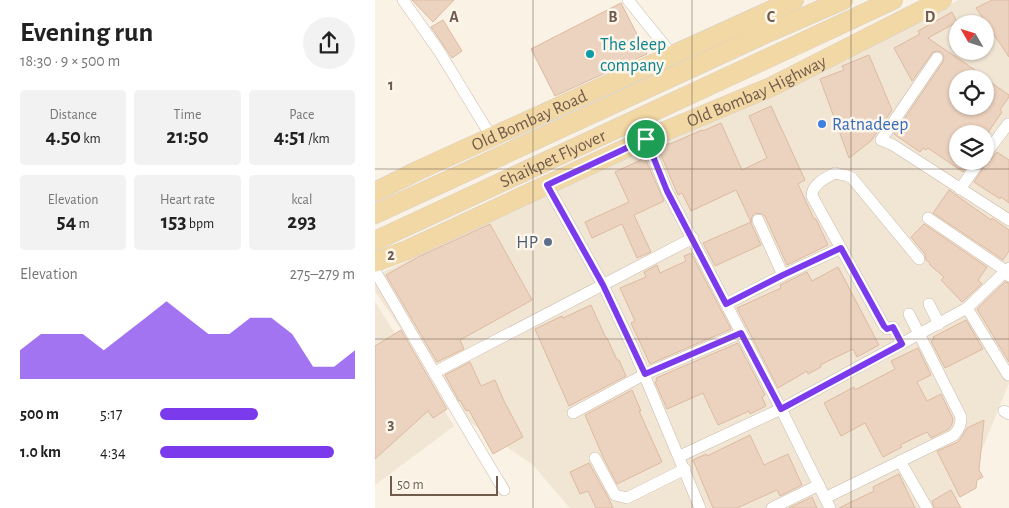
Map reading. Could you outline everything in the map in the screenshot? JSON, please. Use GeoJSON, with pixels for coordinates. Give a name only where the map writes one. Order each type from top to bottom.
{"type":"FeatureCollection","features":[{"type":"Feature","properties":{"kind":"main road","name":"Old Bombay Road"},"geometry":{"type":"LineString","coordinates":[[375,192],[419,170],[794,0]]}},
{"type":"Feature","properties":{"kind":"main road","name":"Shaikpet Flyover"},"geometry":{"type":"LineString","coordinates":[[375,214],[843,0]]}},
{"type":"Feature","properties":{"kind":"main road","name":"Shaikpet Flyover"},"geometry":{"type":"LineString","coordinates":[[375,241],[893,0]]}},
{"type":"Feature","properties":{"kind":"main road","name":"Old Bombay Highway"},"geometry":{"type":"LineString","coordinates":[[375,262],[407,250],[646,139],[771,87],[942,0]]}},
{"type":"Feature","properties":{"kind":"street"},"geometry":{"type":"LineString","coordinates":[[403,0],[439,52],[492,138]]}},
{"type":"Feature","properties":{"kind":"street"},"geometry":{"type":"LineString","coordinates":[[628,0],[673,56]]}},
{"type":"Feature","properties":{"kind":"street"},"geometry":{"type":"LineString","coordinates":[[937,58],[881,140],[893,145],[1009,220]]}},
{"type":"Feature","properties":{"kind":"street"},"geometry":{"type":"LineString","coordinates":[[994,143],[1008,124]]}},
{"type":"Feature","properties":{"kind":"street"},"geometry":{"type":"LineString","coordinates":[[646,139],[667,191],[693,238],[828,503],[900,461],[958,431],[961,417],[909,314]]}},
{"type":"Feature","properties":{"kind":"street"},"geometry":{"type":"LineString","coordinates":[[960,189],[974,170]]}},
{"type":"Feature","properties":{"kind":"street"},"geometry":{"type":"LineString","coordinates":[[902,344],[892,325],[887,329],[884,326],[811,193],[823,179],[835,173],[852,178],[919,259]]}},
{"type":"Feature","properties":{"kind":"street"},"geometry":{"type":"LineString","coordinates":[[547,185],[603,285],[645,374],[700,508]]}},
{"type":"Feature","properties":{"kind":"street"},"geometry":{"type":"LineString","coordinates":[[679,456],[781,409],[939,324],[967,308],[1008,272],[928,218]]}},
{"type":"Feature","properties":{"kind":"street"},"geometry":{"type":"LineString","coordinates":[[758,220],[783,275]]}},
{"type":"Feature","properties":{"kind":"street"},"geometry":{"type":"LineString","coordinates":[[435,372],[693,238]]}},
{"type":"Feature","properties":{"kind":"street"},"geometry":{"type":"LineString","coordinates":[[726,304],[841,248]]}},
{"type":"Feature","properties":{"kind":"street"},"geometry":{"type":"LineString","coordinates":[[375,271],[435,372],[457,414],[504,490]]}},
{"type":"Feature","properties":{"kind":"street"},"geometry":{"type":"LineString","coordinates":[[929,304],[939,324]]}},
{"type":"Feature","properties":{"kind":"street"},"geometry":{"type":"LineString","coordinates":[[967,308],[1008,375]]}},
{"type":"Feature","properties":{"kind":"street"},"geometry":{"type":"LineString","coordinates":[[573,413],[645,374],[741,333]]}},
{"type":"Feature","properties":{"kind":"street"},"geometry":{"type":"LineString","coordinates":[[595,458],[615,495],[627,498],[685,469]]}},
{"type":"Feature","properties":{"kind":"street"},"geometry":{"type":"LineString","coordinates":[[900,461],[927,508]]}},
{"type":"Feature","properties":{"kind":"street"},"geometry":{"type":"LineString","coordinates":[[775,507],[819,485]]}},
{"type":"Feature","properties":{"kind":"shaded area"},"geometry":{"type":"Polygon","coordinates":[[[959,0],[1009,0],[1009,383],[974,469],[953,508],[570,508],[532,464],[458,414],[430,377],[375,291],[375,276],[959,0]]]}},
{"type":"Feature","properties":{"kind":"shaded area"},"geometry":{"type":"Polygon","coordinates":[[[375,302],[454,426],[375,485],[375,302]]]}},
{"type":"Feature","properties":{"kind":"building"},"geometry":{"type":"Polygon","coordinates":[[[412,0],[454,0],[433,22],[412,0]]]}},
{"type":"Feature","properties":{"kind":"building"},"geometry":{"type":"Polygon","coordinates":[[[992,0],[1009,0],[1009,57],[994,35],[994,15],[981,15],[976,8],[992,0]]]}},
{"type":"Feature","properties":{"kind":"building","name":"The sleep company"},"geometry":{"type":"Polygon","coordinates":[[[621,3],[647,54],[555,96],[531,49],[621,3]]]}},
{"type":"Feature","properties":{"kind":"building"},"geometry":{"type":"Polygon","coordinates":[[[952,12],[954,15],[949,15],[949,26],[928,38],[949,52],[949,60],[960,60],[975,70],[949,70],[949,115],[994,115],[994,85],[1009,95],[1000,110],[1002,112],[993,125],[949,125],[949,162],[928,148],[926,150],[923,148],[920,152],[894,134],[943,62],[944,58],[941,52],[933,52],[912,81],[894,48],[920,34],[918,31],[952,12]]]}},
{"type":"Feature","properties":{"kind":"building"},"geometry":{"type":"Polygon","coordinates":[[[443,20],[462,51],[452,58],[431,27],[443,20]]]}},
{"type":"Feature","properties":{"kind":"building"},"geometry":{"type":"Polygon","coordinates":[[[869,55],[892,110],[871,141],[849,158],[820,79],[844,70],[842,66],[869,55]]]}},
{"type":"Feature","properties":{"kind":"building"},"geometry":{"type":"Polygon","coordinates":[[[771,106],[805,180],[798,184],[828,245],[787,265],[765,216],[755,213],[752,216],[751,223],[761,245],[715,266],[703,243],[751,222],[736,190],[691,211],[682,193],[678,195],[658,148],[721,123],[742,170],[767,158],[749,116],[771,106]]]}},
{"type":"Feature","properties":{"kind":"building"},"geometry":{"type":"Polygon","coordinates":[[[997,152],[1009,160],[1009,203],[974,182],[982,170],[994,170],[994,156],[997,152]]]}},
{"type":"Feature","properties":{"kind":"building"},"geometry":{"type":"Polygon","coordinates":[[[645,158],[664,201],[634,215],[651,252],[637,258],[622,224],[592,238],[585,222],[629,202],[615,172],[645,158]]]}},
{"type":"Feature","properties":{"kind":"building"},"geometry":{"type":"Polygon","coordinates":[[[949,190],[991,220],[992,218],[1009,230],[1009,251],[1003,260],[933,213],[949,190]]]}},
{"type":"Feature","properties":{"kind":"building"},"geometry":{"type":"Polygon","coordinates":[[[490,224],[532,300],[460,340],[464,349],[437,362],[386,275],[418,257],[490,224]]]}},
{"type":"Feature","properties":{"kind":"building"},"geometry":{"type":"Polygon","coordinates":[[[924,224],[987,267],[978,280],[982,284],[962,302],[941,280],[944,277],[929,264],[925,254],[911,237],[924,224]]]}},
{"type":"Feature","properties":{"kind":"building"},"geometry":{"type":"Polygon","coordinates":[[[691,253],[731,329],[650,364],[631,323],[635,321],[620,288],[646,277],[644,272],[657,265],[660,273],[686,261],[684,256],[691,253]]]}},
{"type":"Feature","properties":{"kind":"building"},"geometry":{"type":"Polygon","coordinates":[[[838,267],[879,345],[857,357],[853,349],[820,365],[821,367],[808,374],[807,371],[778,388],[737,308],[781,288],[780,285],[807,272],[812,281],[838,267]]]}},
{"type":"Feature","properties":{"kind":"building"},"geometry":{"type":"Polygon","coordinates":[[[1005,282],[1009,283],[1009,362],[977,309],[1005,282]]]}},
{"type":"Feature","properties":{"kind":"building"},"geometry":{"type":"Polygon","coordinates":[[[591,305],[626,376],[569,406],[535,329],[591,305]]]}},
{"type":"Feature","properties":{"kind":"building"},"geometry":{"type":"Polygon","coordinates":[[[966,320],[983,349],[945,368],[931,341],[934,339],[933,337],[966,320]]]}},
{"type":"Feature","properties":{"kind":"building"},"geometry":{"type":"Polygon","coordinates":[[[401,330],[447,409],[433,418],[428,411],[375,459],[375,346],[401,330]]]}},
{"type":"Feature","properties":{"kind":"building"},"geometry":{"type":"Polygon","coordinates":[[[738,343],[765,395],[762,397],[766,406],[750,414],[749,411],[718,425],[703,393],[667,409],[655,382],[657,381],[656,378],[738,343]]]}},
{"type":"Feature","properties":{"kind":"building"},"geometry":{"type":"Polygon","coordinates":[[[918,348],[931,375],[917,382],[927,401],[941,394],[953,419],[949,429],[931,438],[927,432],[900,445],[902,447],[883,457],[865,423],[841,436],[824,403],[854,387],[855,390],[895,369],[891,361],[918,348]]]}},
{"type":"Feature","properties":{"kind":"building"},"geometry":{"type":"Polygon","coordinates":[[[470,362],[481,386],[495,380],[523,437],[493,454],[469,410],[466,411],[459,401],[445,375],[470,362]]]}},
{"type":"Feature","properties":{"kind":"building"},"geometry":{"type":"Polygon","coordinates":[[[632,390],[641,411],[639,411],[662,462],[617,484],[585,415],[632,390]]]}},
{"type":"Feature","properties":{"kind":"building"},"geometry":{"type":"Polygon","coordinates":[[[984,420],[979,470],[983,477],[977,480],[976,488],[960,497],[937,451],[958,442],[967,428],[984,420]]]}},
{"type":"Feature","properties":{"kind":"building"},"geometry":{"type":"Polygon","coordinates":[[[750,435],[764,465],[788,454],[802,485],[780,496],[777,490],[737,508],[713,508],[693,460],[706,454],[707,456],[750,435]]]}},
{"type":"Feature","properties":{"kind":"building"},"geometry":{"type":"Polygon","coordinates":[[[589,463],[613,508],[596,508],[588,491],[580,494],[570,472],[589,463]]]}},
{"type":"Feature","properties":{"kind":"building"},"geometry":{"type":"Polygon","coordinates":[[[899,474],[915,508],[839,508],[874,491],[873,487],[899,474]]]}},
{"type":"Feature","properties":{"kind":"building"},"geometry":{"type":"Polygon","coordinates":[[[951,490],[961,508],[934,508],[932,501],[951,490]]]}},
{"type":"Feature","properties":{"kind":"building"},"geometry":{"type":"Polygon","coordinates":[[[812,497],[817,508],[789,508],[812,497]]]}},
{"type":"Feature","properties":{"kind":"place","name":"The sleep company"},"geometry":{"type":"Point","coordinates":[590,54]}},
{"type":"Feature","properties":{"kind":"place","name":"Ratnadeep"},"geometry":{"type":"Point","coordinates":[822,124]}},
{"type":"Feature","properties":{"kind":"place","name":"HP"},"geometry":{"type":"Point","coordinates":[548,242]}},
{"type":"Feature","properties":{"kind":"route"},"geometry":{"type":"LineString","coordinates":[[646,139],[667,191],[726,304],[841,248],[884,326],[887,329],[893,327],[902,344],[781,409],[741,333],[645,374],[603,285],[547,185],[646,139]]}}]}
